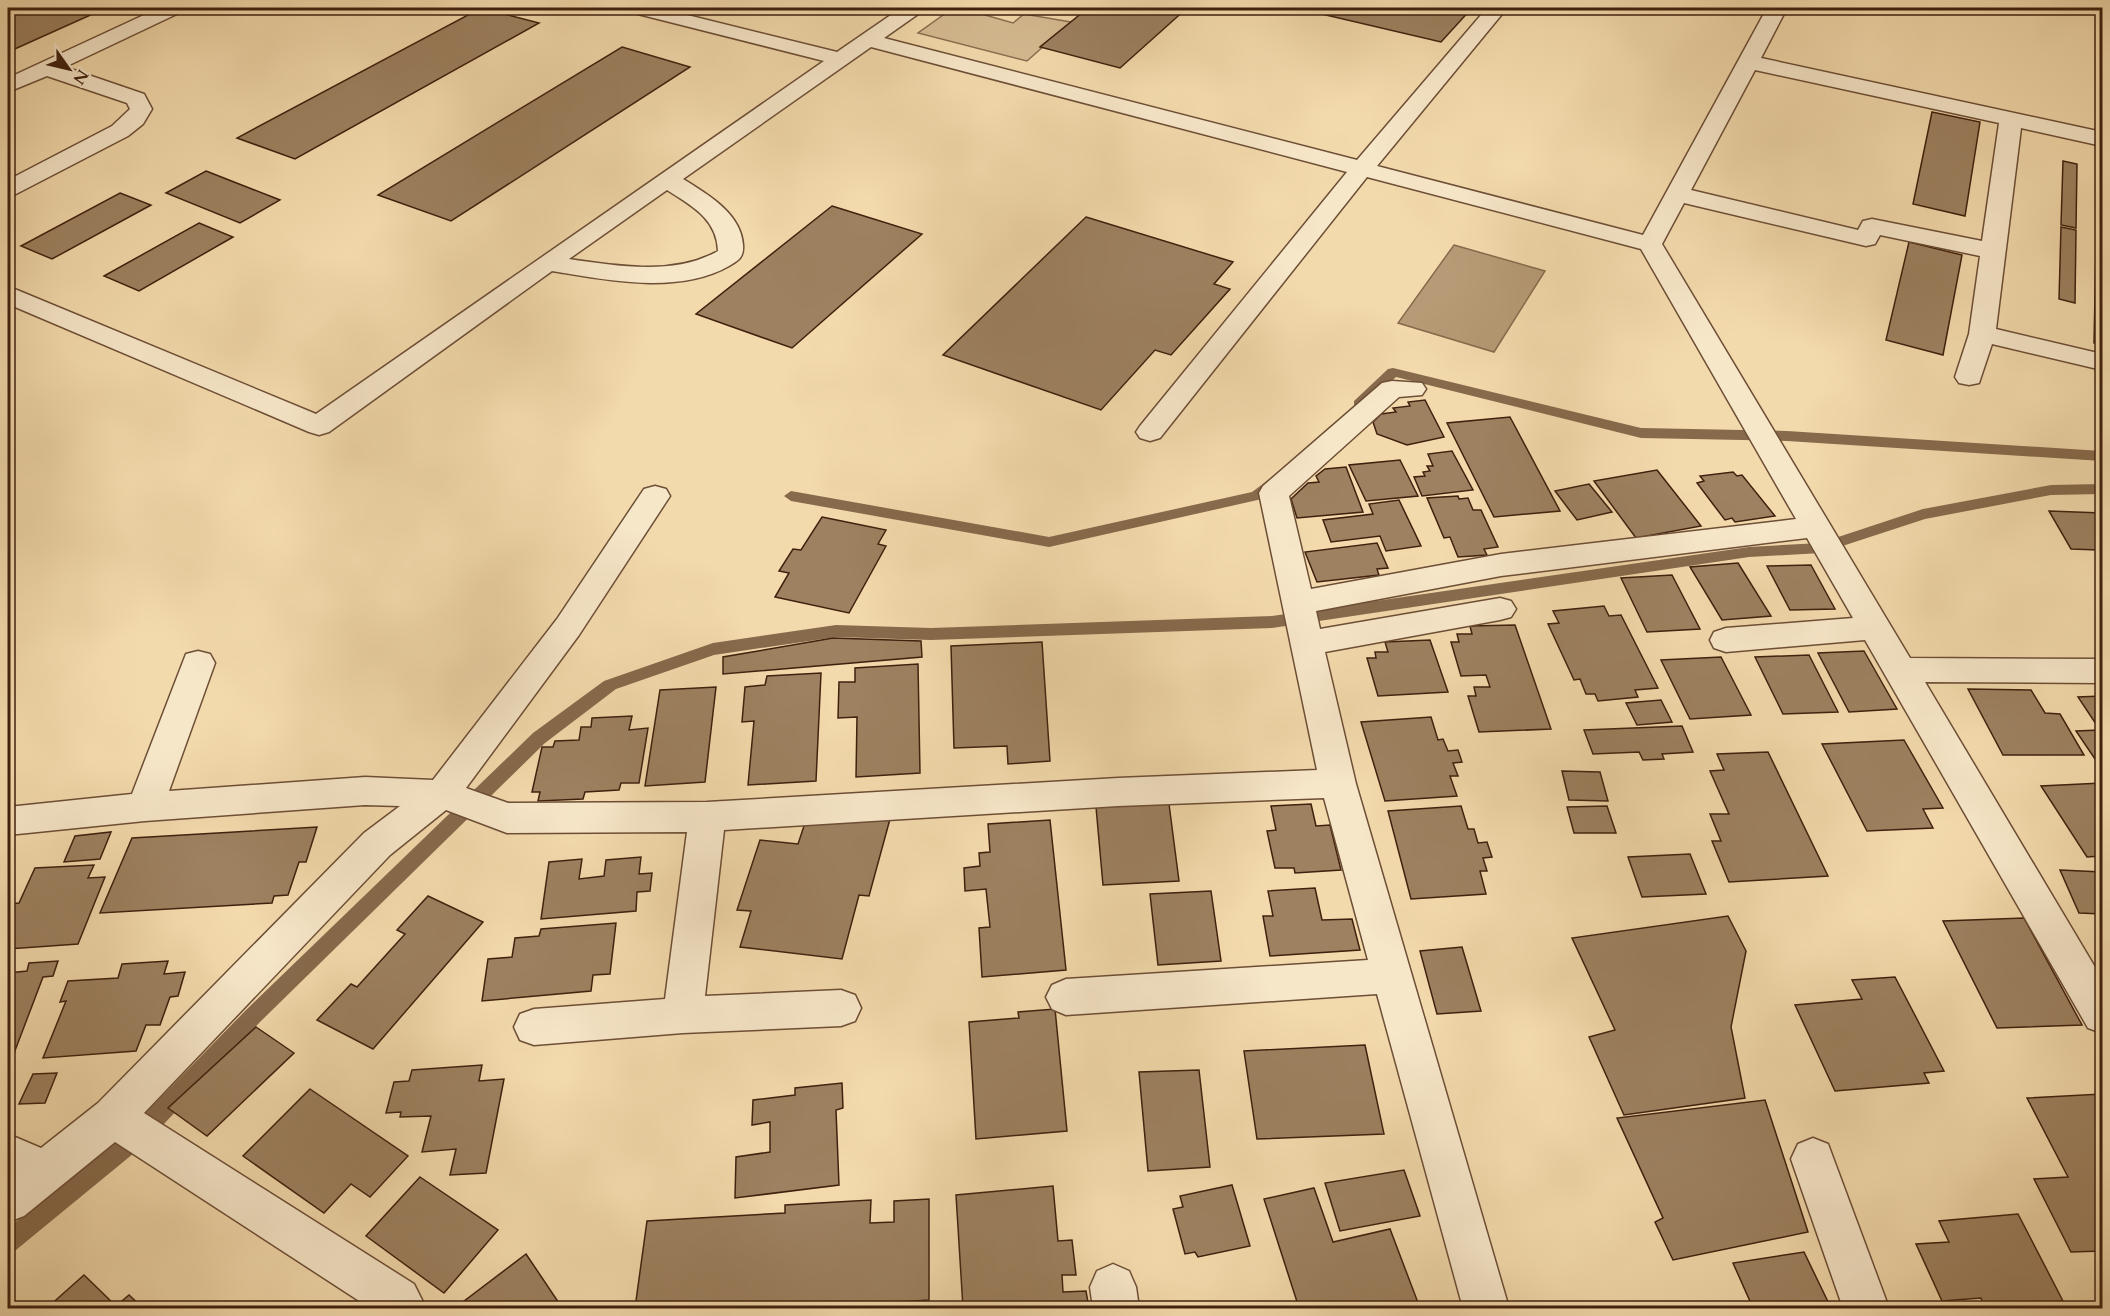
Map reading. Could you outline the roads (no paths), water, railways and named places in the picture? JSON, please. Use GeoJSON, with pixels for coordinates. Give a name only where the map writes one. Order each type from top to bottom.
{"type":"FeatureCollection","features":[{"type":"Feature","properties":{"kind":"street"},"geometry":{"type":"LineString","coordinates":[[8,86],[174,8]]}},
{"type":"Feature","properties":{"kind":"street"},"geometry":{"type":"LineString","coordinates":[[637,8],[841,59]]}},
{"type":"Feature","properties":{"kind":"street"},"geometry":{"type":"LineString","coordinates":[[8,295],[319,426],[547,263],[914,8]]}},
{"type":"Feature","properties":{"kind":"street"},"geometry":{"type":"LineString","coordinates":[[1150,432],[1362,169],[1497,8]]}},
{"type":"Feature","properties":{"kind":"street"},"geometry":{"type":"LineString","coordinates":[[1650,244],[1777,8]]}},
{"type":"Feature","properties":{"kind":"street"},"geometry":{"type":"LineString","coordinates":[[868,40],[1650,244],[2103,1015]]}},
{"type":"Feature","properties":{"kind":"street"},"geometry":{"type":"LineString","coordinates":[[1749,63],[2103,140]]}},
{"type":"Feature","properties":{"kind":"street"},"geometry":{"type":"LineString","coordinates":[[8,189],[120,131],[135,119],[141,109],[136,99],[46,68]]}},
{"type":"Feature","properties":{"kind":"street"},"geometry":{"type":"LineString","coordinates":[[1969,377],[1982,334],[2012,120]]}},
{"type":"Feature","properties":{"kind":"street"},"geometry":{"type":"LineString","coordinates":[[547,263],[606,272],[652,273],[683,272],[718,264],[731,254],[733,237],[715,211],[667,180]]}},
{"type":"Feature","properties":{"kind":"street"},"geometry":{"type":"LineString","coordinates":[[1678,194],[1866,239],[1872,226],[1993,251]]}},
{"type":"Feature","properties":{"kind":"street"},"geometry":{"type":"LineString","coordinates":[[1982,334],[2103,362]]}},
{"type":"Feature","properties":{"kind":"street"},"geometry":{"type":"LineString","coordinates":[[1412,389],[1392,389],[1274,493],[1338,784],[1486,1308]]}},
{"type":"Feature","properties":{"kind":"street"},"geometry":{"type":"LineString","coordinates":[[8,1201],[112,1117],[377,844],[442,794],[568,627],[655,496]]}},
{"type":"Feature","properties":{"kind":"street"},"geometry":{"type":"LineString","coordinates":[[1298,603],[1501,565],[1815,527]]}},
{"type":"Feature","properties":{"kind":"street"},"geometry":{"type":"LineString","coordinates":[[1307,643],[1500,609]]}},
{"type":"Feature","properties":{"kind":"street"},"geometry":{"type":"LineString","coordinates":[[1726,640],[1874,628]]}},
{"type":"Feature","properties":{"kind":"street"},"geometry":{"type":"LineString","coordinates":[[145,807],[198,663]]}},
{"type":"Feature","properties":{"kind":"street"},"geometry":{"type":"LineString","coordinates":[[1899,670],[2103,671]]}},
{"type":"Feature","properties":{"kind":"street"},"geometry":{"type":"LineString","coordinates":[[8,821],[145,807],[365,791],[442,794],[507,818],[707,817],[1118,792],[1258,785],[1338,784]]}},
{"type":"Feature","properties":{"kind":"street"},"geometry":{"type":"LineString","coordinates":[[683,1015],[707,817]]}},
{"type":"Feature","properties":{"kind":"street"},"geometry":{"type":"LineString","coordinates":[[1066,997],[1392,976]]}},
{"type":"Feature","properties":{"kind":"street"},"geometry":{"type":"LineString","coordinates":[[534,1027],[683,1015],[841,1008]]}},
{"type":"Feature","properties":{"kind":"street"},"geometry":{"type":"LineString","coordinates":[[112,1117],[398,1300],[404,1308]]}},
{"type":"Feature","properties":{"kind":"street"},"geometry":{"type":"LineString","coordinates":[[8,1154],[46,1171]]}},
{"type":"Feature","properties":{"kind":"street"},"geometry":{"type":"LineString","coordinates":[[1813,1159],[1866,1308]]}},
{"type":"Feature","properties":{"kind":"waterway"},"geometry":{"type":"LineString","coordinates":[[1359,404],[1393,372],[1641,433],[1787,436],[2102,456]]}},
{"type":"Feature","properties":{"kind":"waterway"},"geometry":{"type":"LineString","coordinates":[[791,496],[1049,542],[1257,496],[1275,480]]}},
{"type":"Feature","properties":{"kind":"waterway"},"geometry":{"type":"LineString","coordinates":[[8,1242],[137,1137],[253,1016],[539,738],[610,685],[713,649],[836,631],[931,634],[1272,622],[1749,552],[1821,548],[1923,514],[2051,490],[2102,489]]}}]}
